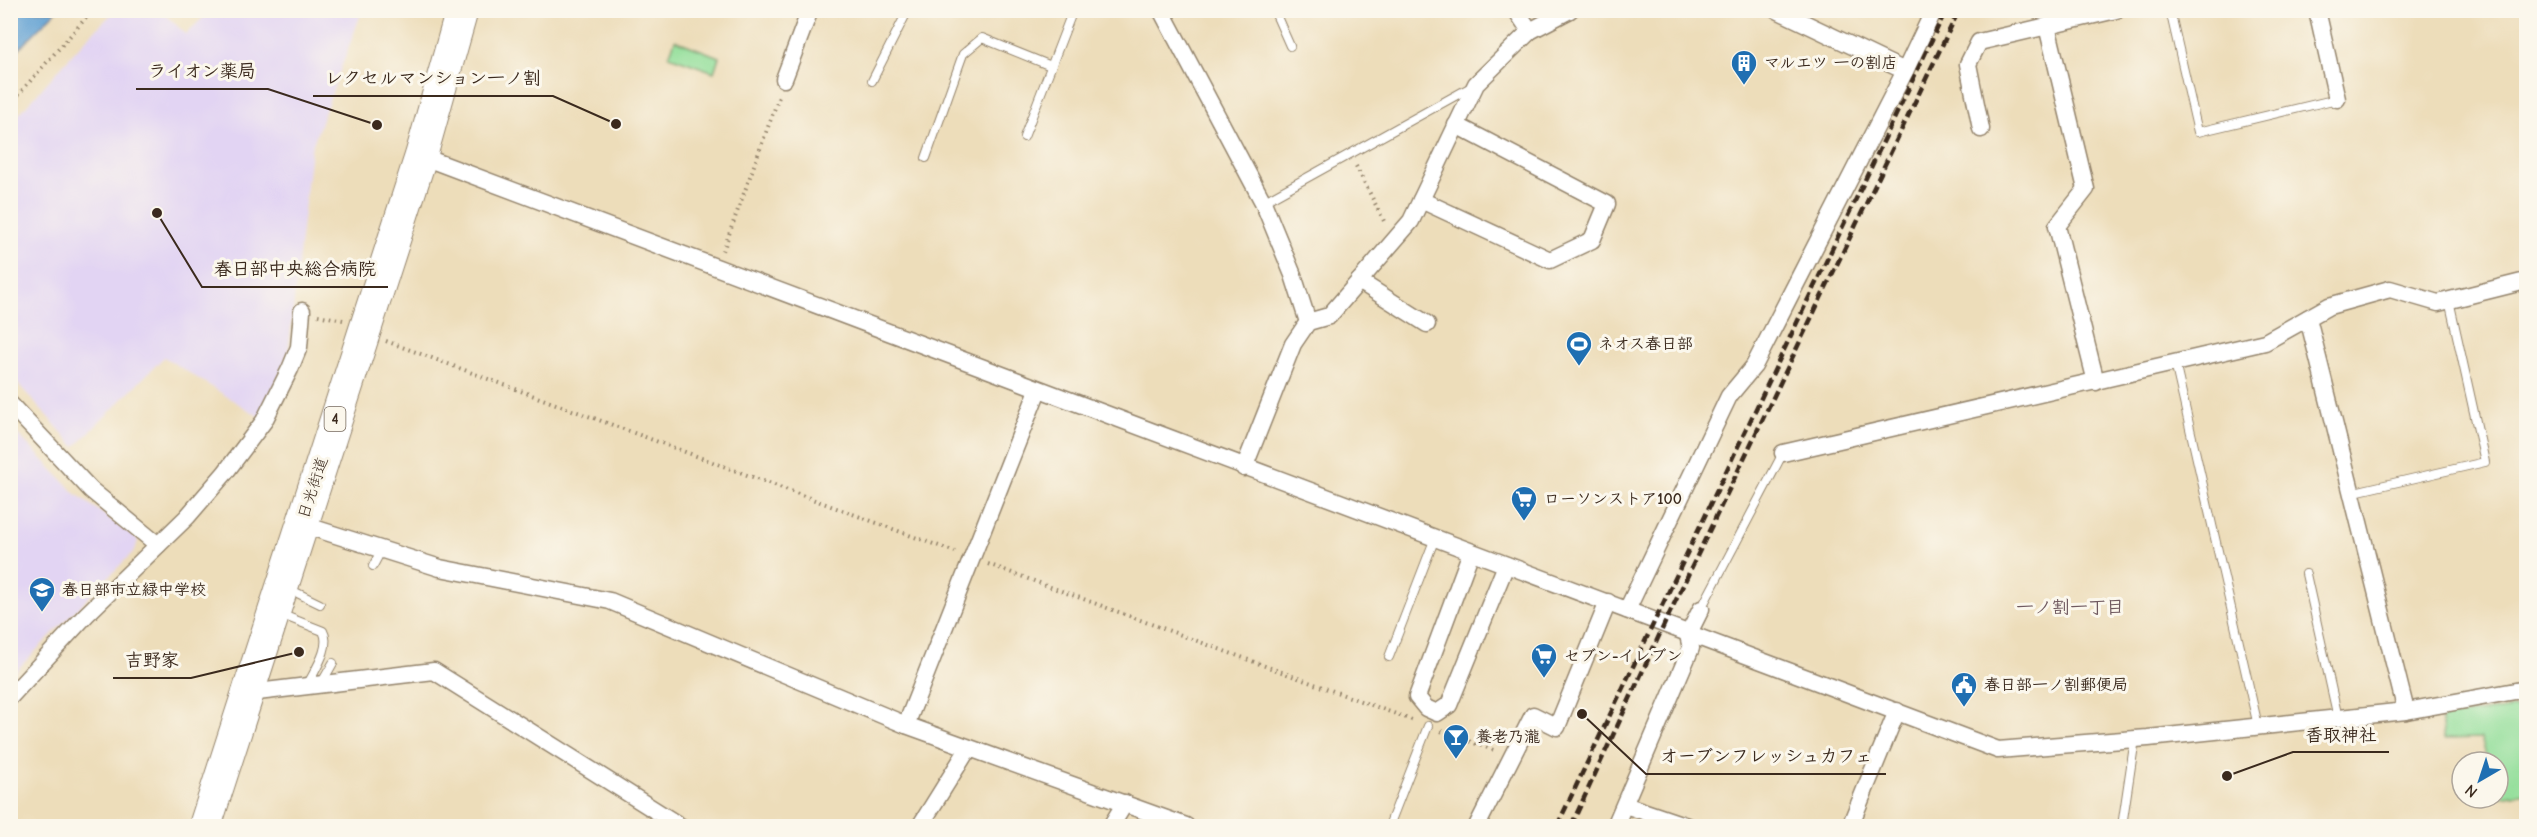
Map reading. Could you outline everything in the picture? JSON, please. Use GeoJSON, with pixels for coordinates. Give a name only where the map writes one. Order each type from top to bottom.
{"type":"FeatureCollection","features":[{"type":"Feature","properties":{"kind":"highway","name":"日光街道"},"geometry":{"type":"LineString","coordinates":[[210,818],[279,599],[357,327],[421,156],[462,10]]}},
{"type":"Feature","properties":{"kind":"street"},"geometry":{"type":"LineString","coordinates":[[784,79],[810,10]]}},
{"type":"Feature","properties":{"kind":"street"},"geometry":{"type":"LineString","coordinates":[[1161,10],[1263,202],[1293,275],[1308,322]]}},
{"type":"Feature","properties":{"kind":"street"},"geometry":{"type":"LineString","coordinates":[[1516,10],[1530,31]]}},
{"type":"Feature","properties":{"kind":"street"},"geometry":{"type":"LineString","coordinates":[[1244,468],[1293,344],[1308,322],[1329,316],[1411,221],[1476,84],[1530,31],[1570,10]]}},
{"type":"Feature","properties":{"kind":"street"},"geometry":{"type":"LineString","coordinates":[[1777,10],[1905,71]]}},
{"type":"Feature","properties":{"kind":"street"},"geometry":{"type":"LineString","coordinates":[[1627,610],[1729,396],[1754,366],[1934,10]]}},
{"type":"Feature","properties":{"kind":"street"},"geometry":{"type":"LineString","coordinates":[[1981,129],[1968,64],[1979,42],[2116,10]]}},
{"type":"Feature","properties":{"kind":"street"},"geometry":{"type":"LineString","coordinates":[[2317,10],[2337,99]]}},
{"type":"Feature","properties":{"kind":"street"},"geometry":{"type":"LineString","coordinates":[[2047,26],[2086,189],[2057,226],[2096,382]]}},
{"type":"Feature","properties":{"kind":"street"},"geometry":{"type":"LineString","coordinates":[[1421,200],[1550,260],[1592,240],[1607,204],[1456,125]]}},
{"type":"Feature","properties":{"kind":"street"},"geometry":{"type":"LineString","coordinates":[[421,156],[1244,468],[1608,602],[1998,750],[2135,739],[2406,711],[2526,689]]}},
{"type":"Feature","properties":{"kind":"street"},"geometry":{"type":"LineString","coordinates":[[1359,281],[1427,324]]}},
{"type":"Feature","properties":{"kind":"street"},"geometry":{"type":"LineString","coordinates":[[1783,453],[2265,342],[2329,306],[2390,290],[2438,303],[2526,281]]}},
{"type":"Feature","properties":{"kind":"street"},"geometry":{"type":"LineString","coordinates":[[10,697],[86,615],[158,545],[225,473],[264,421],[299,347],[303,311]]}},
{"type":"Feature","properties":{"kind":"street"},"geometry":{"type":"LineString","coordinates":[[2308,318],[2406,711]]}},
{"type":"Feature","properties":{"kind":"street"},"geometry":{"type":"LineString","coordinates":[[906,725],[1038,390]]}},
{"type":"Feature","properties":{"kind":"street"},"geometry":{"type":"LineString","coordinates":[[10,404],[91,490],[158,545]]}},
{"type":"Feature","properties":{"kind":"street"},"geometry":{"type":"LineString","coordinates":[[301,524],[440,568],[610,601],[906,725],[1185,826]]}},
{"type":"Feature","properties":{"kind":"street"},"geometry":{"type":"LineString","coordinates":[[1471,552],[1417,697],[1426,708],[1437,713],[1449,705],[1506,565]]}},
{"type":"Feature","properties":{"kind":"street"},"geometry":{"type":"LineString","coordinates":[[1477,826],[1533,715],[1557,727],[1608,602]]}},
{"type":"Feature","properties":{"kind":"street"},"geometry":{"type":"LineString","coordinates":[[1615,826],[1691,648],[1688,634],[1701,609]]}},
{"type":"Feature","properties":{"kind":"street"},"geometry":{"type":"LineString","coordinates":[[249,693],[434,671],[680,826]]}},
{"type":"Feature","properties":{"kind":"street"},"geometry":{"type":"LineString","coordinates":[[1850,826],[1897,711]]}},
{"type":"Feature","properties":{"kind":"street"},"geometry":{"type":"LineString","coordinates":[[920,826],[968,749]]}},
{"type":"Feature","properties":{"kind":"street"},"geometry":{"type":"LineString","coordinates":[[1111,826],[1125,803]]}},
{"type":"Feature","properties":{"kind":"street"},"geometry":{"type":"LineString","coordinates":[[1625,805],[1687,826]]}},
{"type":"Feature","properties":{"kind":"lane"},"geometry":{"type":"LineString","coordinates":[[872,81],[908,10]]}},
{"type":"Feature","properties":{"kind":"lane"},"geometry":{"type":"LineString","coordinates":[[1024,137],[1073,10]]}},
{"type":"Feature","properties":{"kind":"lane"},"geometry":{"type":"LineString","coordinates":[[1274,10],[1290,46]]}},
{"type":"Feature","properties":{"kind":"lane"},"geometry":{"type":"LineString","coordinates":[[2170,10],[2198,132],[2337,99]]}},
{"type":"Feature","properties":{"kind":"lane"},"geometry":{"type":"LineString","coordinates":[[926,158],[963,54],[982,38],[1051,66]]}},
{"type":"Feature","properties":{"kind":"lane"},"geometry":{"type":"LineString","coordinates":[[1263,202],[1476,84]]}},
{"type":"Feature","properties":{"kind":"lane"},"geometry":{"type":"LineString","coordinates":[[2350,493],[2485,462],[2449,300]]}},
{"type":"Feature","properties":{"kind":"lane"},"geometry":{"type":"LineString","coordinates":[[2175,363],[2258,726]]}},
{"type":"Feature","properties":{"kind":"lane"},"geometry":{"type":"LineString","coordinates":[[1701,609],[1783,453]]}},
{"type":"Feature","properties":{"kind":"lane"},"geometry":{"type":"LineString","coordinates":[[1389,657],[1435,538]]}},
{"type":"Feature","properties":{"kind":"lane"},"geometry":{"type":"LineString","coordinates":[[373,566],[382,549]]}},
{"type":"Feature","properties":{"kind":"lane"},"geometry":{"type":"LineString","coordinates":[[2306,574],[2338,718]]}},
{"type":"Feature","properties":{"kind":"lane"},"geometry":{"type":"LineString","coordinates":[[279,599],[320,604]]}},
{"type":"Feature","properties":{"kind":"lane"},"geometry":{"type":"LineString","coordinates":[[279,599],[323,631],[326,637],[314,685]]}},
{"type":"Feature","properties":{"kind":"lane"},"geometry":{"type":"LineString","coordinates":[[314,685],[333,663]]}},
{"type":"Feature","properties":{"kind":"lane"},"geometry":{"type":"LineString","coordinates":[[1389,826],[1428,726]]}},
{"type":"Feature","properties":{"kind":"lane"},"geometry":{"type":"LineString","coordinates":[[2122,826],[2135,739]]}},
{"type":"Feature","properties":{"kind":"path"},"geometry":{"type":"LineString","coordinates":[[10,104],[93,10]]}},
{"type":"Feature","properties":{"kind":"path"},"geometry":{"type":"LineString","coordinates":[[717,268],[784,79]]}},
{"type":"Feature","properties":{"kind":"path"},"geometry":{"type":"LineString","coordinates":[[1350,154],[1394,240]]}},
{"type":"Feature","properties":{"kind":"path"},"geometry":{"type":"LineString","coordinates":[[303,311],[357,327],[972,558],[1512,757]]}},
{"type":"Feature","properties":{"kind":"shaded area"},"geometry":{"type":"Polygon","coordinates":[[[115,11],[161,11],[186,34],[210,11],[362,11],[311,149],[288,353],[263,419],[164,357],[75,447],[11,376],[11,123],[88,37],[115,11]]]}},
{"type":"Feature","properties":{"kind":"shaded area","name":"春日部市立緑中学校"},"geometry":{"type":"Polygon","coordinates":[[[11,427],[76,494],[138,540],[135,550],[11,676],[11,427]]]}},
{"type":"Feature","properties":{"kind":"green space"},"geometry":{"type":"Polygon","coordinates":[[[675,40],[719,57],[714,72],[669,56],[675,40]]]}},
{"type":"Feature","properties":{"kind":"green space"},"geometry":{"type":"Polygon","coordinates":[[[2526,706],[2526,793],[2510,795],[2510,750],[2484,750],[2481,738],[2444,739],[2441,718],[2526,706]]]}},
{"type":"Feature","properties":{"kind":"water"},"geometry":{"type":"Polygon","coordinates":[[[10,11],[56,11],[11,57],[10,11]]]}},
{"type":"Feature","properties":{"kind":"railway"},"geometry":{"type":"LineString","coordinates":[[1557,826],[1946,10]]}},
{"type":"Feature","properties":{"kind":"railway"},"geometry":{"type":"LineString","coordinates":[[1571,826],[1664,625],[1959,10]]}},
{"type":"Feature","properties":{"kind":"place","name":"マルエツ 一の割店"},"geometry":{"type":"Point","coordinates":[1744,86]}},
{"type":"Feature","properties":{"kind":"place","name":"レクセルマンション一ノ割"},"geometry":{"type":"Point","coordinates":[616,124]}},
{"type":"Feature","properties":{"kind":"place","name":"ライオン薬局"},"geometry":{"type":"Point","coordinates":[377,125]}},
{"type":"Feature","properties":{"kind":"place","name":"春日部中央総合病院"},"geometry":{"type":"Point","coordinates":[157,213]}},
{"type":"Feature","properties":{"kind":"place","name":"ネオス春日部"},"geometry":{"type":"Point","coordinates":[1579,367]}},
{"type":"Feature","properties":{"kind":"place","name":"ローソンストア100"},"geometry":{"type":"Point","coordinates":[1524,522]}},
{"type":"Feature","properties":{"kind":"place","name":"春日部市立緑中学校"},"geometry":{"type":"Point","coordinates":[42,613]}},
{"type":"Feature","properties":{"kind":"place","name":"吉野家"},"geometry":{"type":"Point","coordinates":[299,652]}},
{"type":"Feature","properties":{"kind":"place","name":"セブン-イレブン"},"geometry":{"type":"Point","coordinates":[1544,679]}},
{"type":"Feature","properties":{"kind":"place","name":"春日部一ノ割郵便局"},"geometry":{"type":"Point","coordinates":[1964,708]}},
{"type":"Feature","properties":{"kind":"place","name":"オーブンフレッシュカフェ"},"geometry":{"type":"Point","coordinates":[1582,714]}},
{"type":"Feature","properties":{"kind":"place","name":"養老乃瀧"},"geometry":{"type":"Point","coordinates":[1456,760]}},
{"type":"Feature","properties":{"kind":"place","name":"香取神社"},"geometry":{"type":"Point","coordinates":[2227,776]}},
{"type":"Feature","properties":{"kind":"district","name":"一ノ割一丁目"},"geometry":{"type":"Point","coordinates":[2070,607]}}]}
